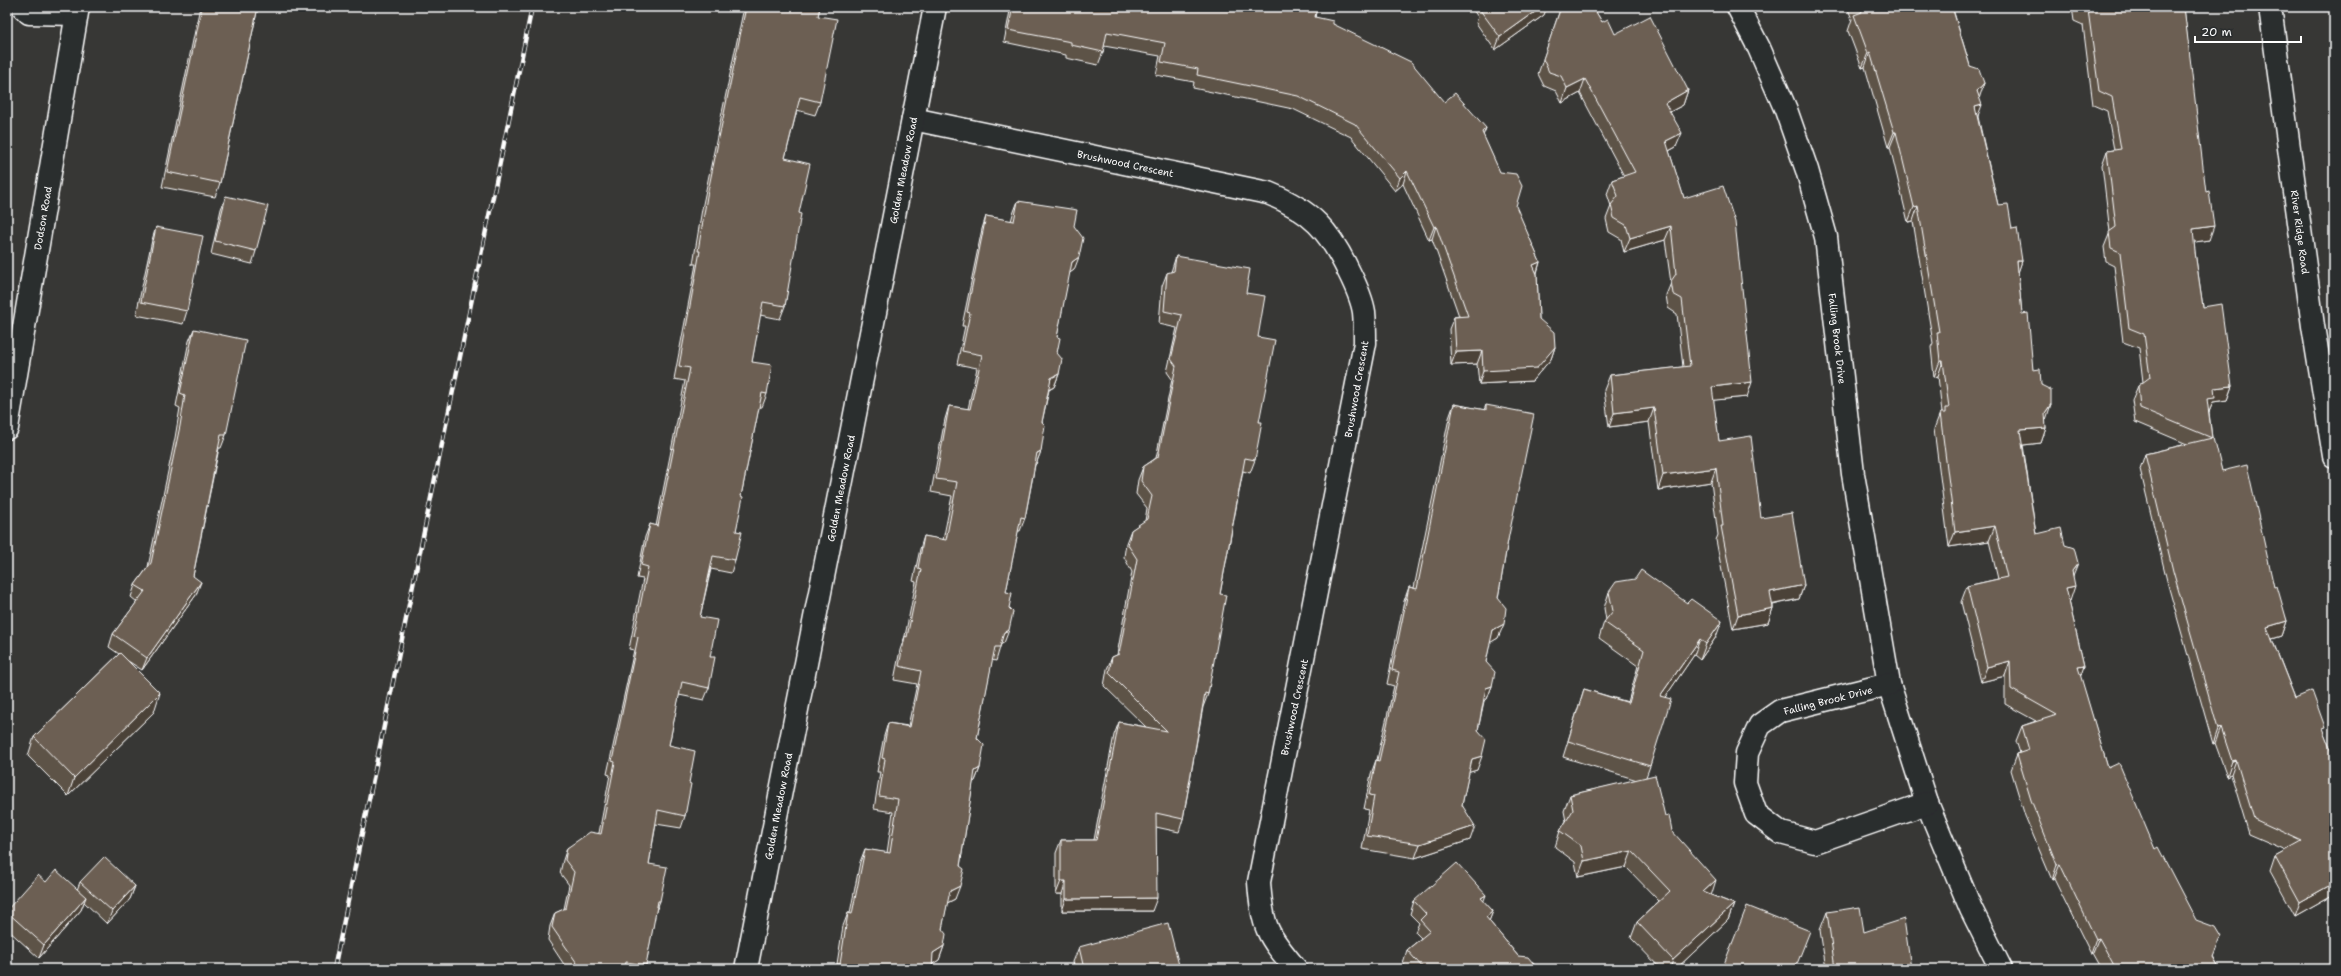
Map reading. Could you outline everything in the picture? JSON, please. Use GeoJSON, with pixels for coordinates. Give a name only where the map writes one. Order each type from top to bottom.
{"type":"FeatureCollection","features":[{"type":"Feature","properties":{"kind":"street"},"geometry":{"type":"LineString","coordinates":[[23,7],[29,13],[77,10]]}},
{"type":"Feature","properties":{"kind":"street","name":"Golden Meadow Road"},"geometry":{"type":"LineString","coordinates":[[746,969],[935,7]]}},
{"type":"Feature","properties":{"kind":"street","name":"Falling Brook Drive"},"geometry":{"type":"LineString","coordinates":[[1738,7],[1759,48],[1786,110],[1807,170],[1826,237],[1853,474],[1890,684],[1927,803],[1971,909],[2001,969]]}},
{"type":"Feature","properties":{"kind":"street","name":"River Ridge Road"},"geometry":{"type":"LineString","coordinates":[[2270,7],[2313,326],[2334,456]]}},
{"type":"Feature","properties":{"kind":"street","name":"Dodson Road"},"geometry":{"type":"LineString","coordinates":[[7,428],[77,10]]}},
{"type":"Feature","properties":{"kind":"street","name":"Brushwood Crescent"},"geometry":{"type":"LineString","coordinates":[[913,119],[1268,192],[1293,203],[1313,218],[1329,236],[1353,280],[1364,311],[1366,343],[1259,882],[1261,910],[1267,932],[1296,969]]}},
{"type":"Feature","properties":{"kind":"street","name":"Falling Brook Drive"},"geometry":{"type":"LineString","coordinates":[[1890,684],[1780,711],[1760,725],[1747,753],[1745,783],[1756,814],[1781,833],[1814,842],[1927,803]]}},
{"type":"Feature","properties":{"kind":"building"},"geometry":{"type":"Polygon","coordinates":[[[202,7],[258,7],[220,183],[167,172],[202,7]]]}},
{"type":"Feature","properties":{"kind":"building"},"geometry":{"type":"Polygon","coordinates":[[[746,7],[820,7],[818,16],[837,19],[820,102],[800,97],[785,158],[810,164],[799,213],[801,214],[785,306],[763,302],[752,362],[772,365],[767,394],[762,393],[741,496],[743,497],[736,531],[742,532],[735,560],[713,556],[700,617],[717,620],[710,657],[715,657],[709,688],[682,682],[669,745],[695,751],[685,816],[658,810],[649,864],[667,867],[660,901],[658,901],[646,965],[626,962],[625,969],[581,969],[552,927],[555,913],[566,908],[574,872],[565,860],[567,848],[590,832],[601,834],[615,762],[612,761],[638,637],[634,636],[648,567],[641,565],[650,524],[658,526],[690,368],[679,366],[700,251],[698,251],[707,196],[746,7]]]}},
{"type":"Feature","properties":{"kind":"building"},"geometry":{"type":"Polygon","coordinates":[[[1013,7],[1317,7],[1315,17],[1333,21],[1333,24],[1411,62],[1444,102],[1455,93],[1486,128],[1482,132],[1500,172],[1516,174],[1522,186],[1516,206],[1540,262],[1533,265],[1537,274],[1539,319],[1554,332],[1555,347],[1537,368],[1483,371],[1482,351],[1456,352],[1454,317],[1468,316],[1436,226],[1434,227],[1407,171],[1400,178],[1355,124],[1298,96],[1197,75],[1198,69],[1161,62],[1165,43],[1107,32],[1103,52],[1071,45],[1071,42],[1008,30],[1013,7]]]}},
{"type":"Feature","properties":{"kind":"building"},"geometry":{"type":"Polygon","coordinates":[[[1484,7],[1542,7],[1500,37],[1480,10],[1484,7]]]}},
{"type":"Feature","properties":{"kind":"building"},"geometry":{"type":"Polygon","coordinates":[[[1561,7],[1593,7],[1602,22],[1608,19],[1615,34],[1650,16],[1688,90],[1665,103],[1682,133],[1666,141],[1684,198],[1723,186],[1735,222],[1752,382],[1712,387],[1719,441],[1751,436],[1761,518],[1792,513],[1804,585],[1770,592],[1773,608],[1738,615],[1721,526],[1723,526],[1716,468],[1663,475],[1654,408],[1614,413],[1610,375],[1690,366],[1682,299],[1673,294],[1671,281],[1676,274],[1671,226],[1630,238],[1626,225],[1614,218],[1611,205],[1618,196],[1612,180],[1635,172],[1585,79],[1567,88],[1561,76],[1549,72],[1543,59],[1561,7]]]}},
{"type":"Feature","properties":{"kind":"building"},"geometry":{"type":"Polygon","coordinates":[[[1860,7],[1952,7],[1970,66],[1979,69],[1984,83],[1977,91],[1982,105],[1975,107],[1998,205],[2008,204],[2012,229],[2017,228],[2022,261],[2017,261],[2022,314],[2028,313],[2033,370],[2040,369],[2041,385],[2051,390],[2051,404],[2045,413],[2046,428],[2020,430],[2036,534],[2061,528],[2065,545],[2074,548],[2078,563],[2072,571],[2075,586],[2066,588],[2084,666],[2078,667],[2108,768],[2119,763],[2155,849],[2158,847],[2196,920],[2215,927],[2221,937],[2213,957],[2220,969],[2116,969],[2099,938],[2096,939],[2060,864],[2057,865],[2031,800],[2017,754],[2029,750],[2022,726],[2057,715],[2011,689],[2010,661],[1987,667],[1967,586],[2007,577],[1995,526],[1955,532],[1940,413],[1945,413],[1945,408],[1949,408],[1943,361],[1940,361],[1937,332],[1939,332],[1918,206],[1914,207],[1896,132],[1894,132],[1870,52],[1868,53],[1854,15],[1862,12],[1860,7]]]}},
{"type":"Feature","properties":{"kind":"building"},"geometry":{"type":"Polygon","coordinates":[[[2080,7],[2184,7],[2206,192],[2209,191],[2214,226],[2193,229],[2195,252],[2203,307],[2221,304],[2232,386],[2214,388],[2215,398],[2207,399],[2212,438],[2140,408],[2138,386],[2150,377],[2144,334],[2129,328],[2120,252],[2111,248],[2109,232],[2116,227],[2107,151],[2121,149],[2112,97],[2099,91],[2088,10],[2080,7]]]}},
{"type":"Feature","properties":{"kind":"building"},"geometry":{"type":"Polygon","coordinates":[[[226,196],[268,206],[256,251],[215,241],[226,196]]]}},
{"type":"Feature","properties":{"kind":"building"},"geometry":{"type":"Polygon","coordinates":[[[1018,201],[1077,210],[1074,226],[1083,238],[1079,257],[1072,262],[1057,337],[1060,338],[1057,353],[1062,359],[1059,374],[1051,378],[1042,422],[1045,425],[1041,451],[1037,453],[1025,518],[1021,517],[1006,592],[1012,593],[1009,608],[1013,612],[1009,630],[1004,632],[1000,647],[995,647],[977,738],[984,745],[980,768],[975,771],[960,866],[964,869],[960,886],[950,891],[942,929],[946,934],[944,946],[933,953],[932,969],[837,969],[837,964],[840,964],[848,913],[852,914],[865,849],[890,853],[898,799],[879,796],[885,759],[882,758],[888,723],[910,727],[921,671],[899,666],[905,636],[907,637],[921,569],[918,568],[924,536],[946,540],[957,482],[936,479],[949,406],[970,409],[982,355],[962,351],[970,313],[967,312],[986,216],[1014,221],[1018,201]]]}},
{"type":"Feature","properties":{"kind":"building"},"geometry":{"type":"Polygon","coordinates":[[[156,227],[203,236],[187,311],[141,302],[156,227]]]}},
{"type":"Feature","properties":{"kind":"building"},"geometry":{"type":"Polygon","coordinates":[[[1176,256],[1250,269],[1246,293],[1265,296],[1258,337],[1275,340],[1259,422],[1262,422],[1255,460],[1245,458],[1220,594],[1226,595],[1208,694],[1205,693],[1183,819],[1156,813],[1157,898],[1066,899],[1066,881],[1061,881],[1061,840],[1096,840],[1119,722],[1167,731],[1109,673],[1112,657],[1119,654],[1137,559],[1128,545],[1131,530],[1147,519],[1152,496],[1141,481],[1143,467],[1158,457],[1176,366],[1171,359],[1182,315],[1164,311],[1167,273],[1174,271],[1176,256]]]}},
{"type":"Feature","properties":{"kind":"building"},"geometry":{"type":"Polygon","coordinates":[[[194,329],[246,340],[226,435],[221,435],[193,576],[201,582],[147,658],[113,634],[145,591],[135,585],[151,563],[180,426],[185,395],[180,393],[194,329]]]}},
{"type":"Feature","properties":{"kind":"building"},"geometry":{"type":"Polygon","coordinates":[[[1454,404],[1486,410],[1486,405],[1534,414],[1508,540],[1498,598],[1506,608],[1504,624],[1493,630],[1486,662],[1495,672],[1492,686],[1486,688],[1478,730],[1486,739],[1482,756],[1472,759],[1462,805],[1475,826],[1420,844],[1367,836],[1374,796],[1369,795],[1376,760],[1379,761],[1399,672],[1392,670],[1409,587],[1417,589],[1454,404]]]}},
{"type":"Feature","properties":{"kind":"building"},"geometry":{"type":"Polygon","coordinates":[[[2214,438],[2222,471],[2247,465],[2274,587],[2277,586],[2287,621],[2267,627],[2295,698],[2312,691],[2325,727],[2322,728],[2334,758],[2334,883],[2300,902],[2275,856],[2302,841],[2254,819],[2236,760],[2232,761],[2221,728],[2218,729],[2173,571],[2145,454],[2214,438]]]}},
{"type":"Feature","properties":{"kind":"building"},"geometry":{"type":"Polygon","coordinates":[[[1641,570],[1687,603],[1691,599],[1722,621],[1706,644],[1700,639],[1660,696],[1671,699],[1650,766],[1568,741],[1584,689],[1629,703],[1644,650],[1604,622],[1613,611],[1609,592],[1616,582],[1635,579],[1641,570]]]}},
{"type":"Feature","properties":{"kind":"building"},"geometry":{"type":"Polygon","coordinates":[[[120,653],[160,693],[74,778],[34,737],[120,653]]]}},
{"type":"Feature","properties":{"kind":"building"},"geometry":{"type":"Polygon","coordinates":[[[1655,775],[1665,816],[1669,815],[1672,831],[1716,880],[1703,892],[1734,904],[1673,960],[1637,922],[1670,891],[1632,851],[1584,861],[1581,846],[1560,831],[1573,810],[1570,795],[1655,775]]]}},
{"type":"Feature","properties":{"kind":"building"},"geometry":{"type":"Polygon","coordinates":[[[104,857],[135,886],[112,911],[80,882],[104,857]]]}},
{"type":"Feature","properties":{"kind":"building"},"geometry":{"type":"Polygon","coordinates":[[[1457,863],[1486,895],[1481,898],[1493,911],[1486,917],[1518,956],[1528,957],[1538,969],[1424,969],[1407,950],[1430,931],[1420,920],[1426,914],[1414,901],[1457,863]]]}},
{"type":"Feature","properties":{"kind":"building"},"geometry":{"type":"Polygon","coordinates":[[[56,870],[86,897],[44,945],[7,912],[7,910],[38,875],[46,882],[56,870]]]}},
{"type":"Feature","properties":{"kind":"building"},"geometry":{"type":"Polygon","coordinates":[[[1747,906],[1810,931],[1795,969],[1722,969],[1747,906]]]}},
{"type":"Feature","properties":{"kind":"building"},"geometry":{"type":"Polygon","coordinates":[[[1860,907],[1864,932],[1904,919],[1911,969],[1835,969],[1827,912],[1860,907]]]}},
{"type":"Feature","properties":{"kind":"building"},"geometry":{"type":"Polygon","coordinates":[[[1168,923],[1180,969],[1084,969],[1079,947],[1168,923]]]}},
{"type":"Feature","properties":{"kind":"railway"},"geometry":{"type":"LineString","coordinates":[[334,969],[532,7]]}}]}
